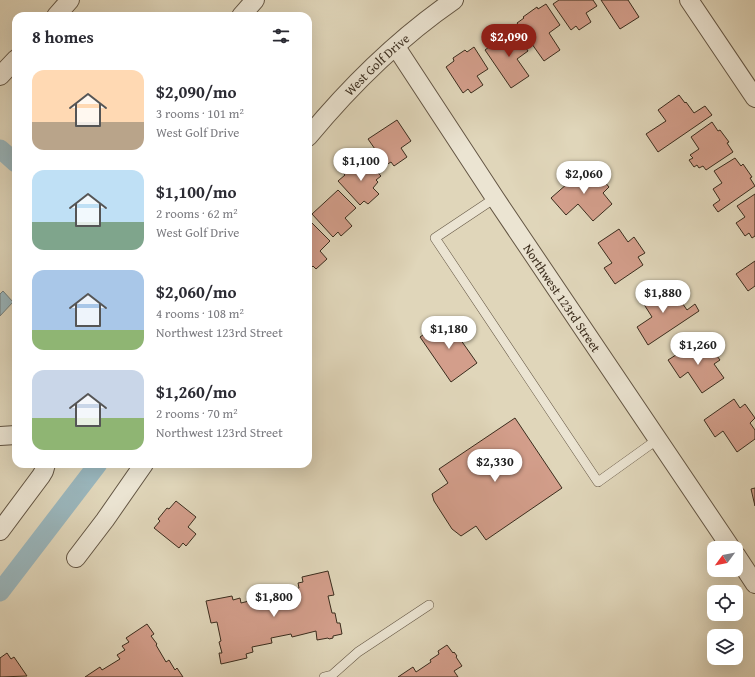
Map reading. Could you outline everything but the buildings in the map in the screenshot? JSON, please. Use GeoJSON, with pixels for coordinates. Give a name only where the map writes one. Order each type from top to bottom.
{"type":"FeatureCollection","features":[{"type":"Feature","properties":{"kind":"street"},"geometry":{"type":"LineString","coordinates":[[60,12],[70,0]]}},
{"type":"Feature","properties":{"kind":"street"},"geometry":{"type":"LineString","coordinates":[[244,12],[255,0]]}},
{"type":"Feature","properties":{"kind":"street","name":"West Golf Drive"},"geometry":{"type":"LineString","coordinates":[[312,131],[348,90],[368,70],[454,0]]}},
{"type":"Feature","properties":{"kind":"street"},"geometry":{"type":"LineString","coordinates":[[689,0],[755,98]]}},
{"type":"Feature","properties":{"kind":"street","name":"Northwest 123rd Street"},"geometry":{"type":"LineString","coordinates":[[396,46],[495,198],[726,541]]}},
{"type":"Feature","properties":{"kind":"street"},"geometry":{"type":"LineString","coordinates":[[0,76],[12,63]]}},
{"type":"Feature","properties":{"kind":"street"},"geometry":{"type":"LineString","coordinates":[[0,436],[12,435]]}},
{"type":"Feature","properties":{"kind":"street"},"geometry":{"type":"LineString","coordinates":[[0,530],[41,476],[45,468]]}},
{"type":"Feature","properties":{"kind":"street"},"geometry":{"type":"LineString","coordinates":[[76,558],[141,468]]}},
{"type":"Feature","properties":{"kind":"street"},"geometry":{"type":"LineString","coordinates":[[743,566],[755,584]]}},
{"type":"Feature","properties":{"kind":"lane"},"geometry":{"type":"LineString","coordinates":[[495,198],[435,238],[598,482],[658,439]]}},
{"type":"Feature","properties":{"kind":"lane"},"geometry":{"type":"LineString","coordinates":[[330,676],[358,652],[429,605]]}},
{"type":"Feature","properties":{"kind":"water"},"geometry":{"type":"Polygon","coordinates":[[[3,291],[12,301],[12,303],[0,316],[0,294],[3,291]]]}},
{"type":"Feature","properties":{"kind":"waterway"},"geometry":{"type":"LineString","coordinates":[[0,149],[12,160]]}},
{"type":"Feature","properties":{"kind":"waterway"},"geometry":{"type":"LineString","coordinates":[[0,592],[95,468]]}}]}
